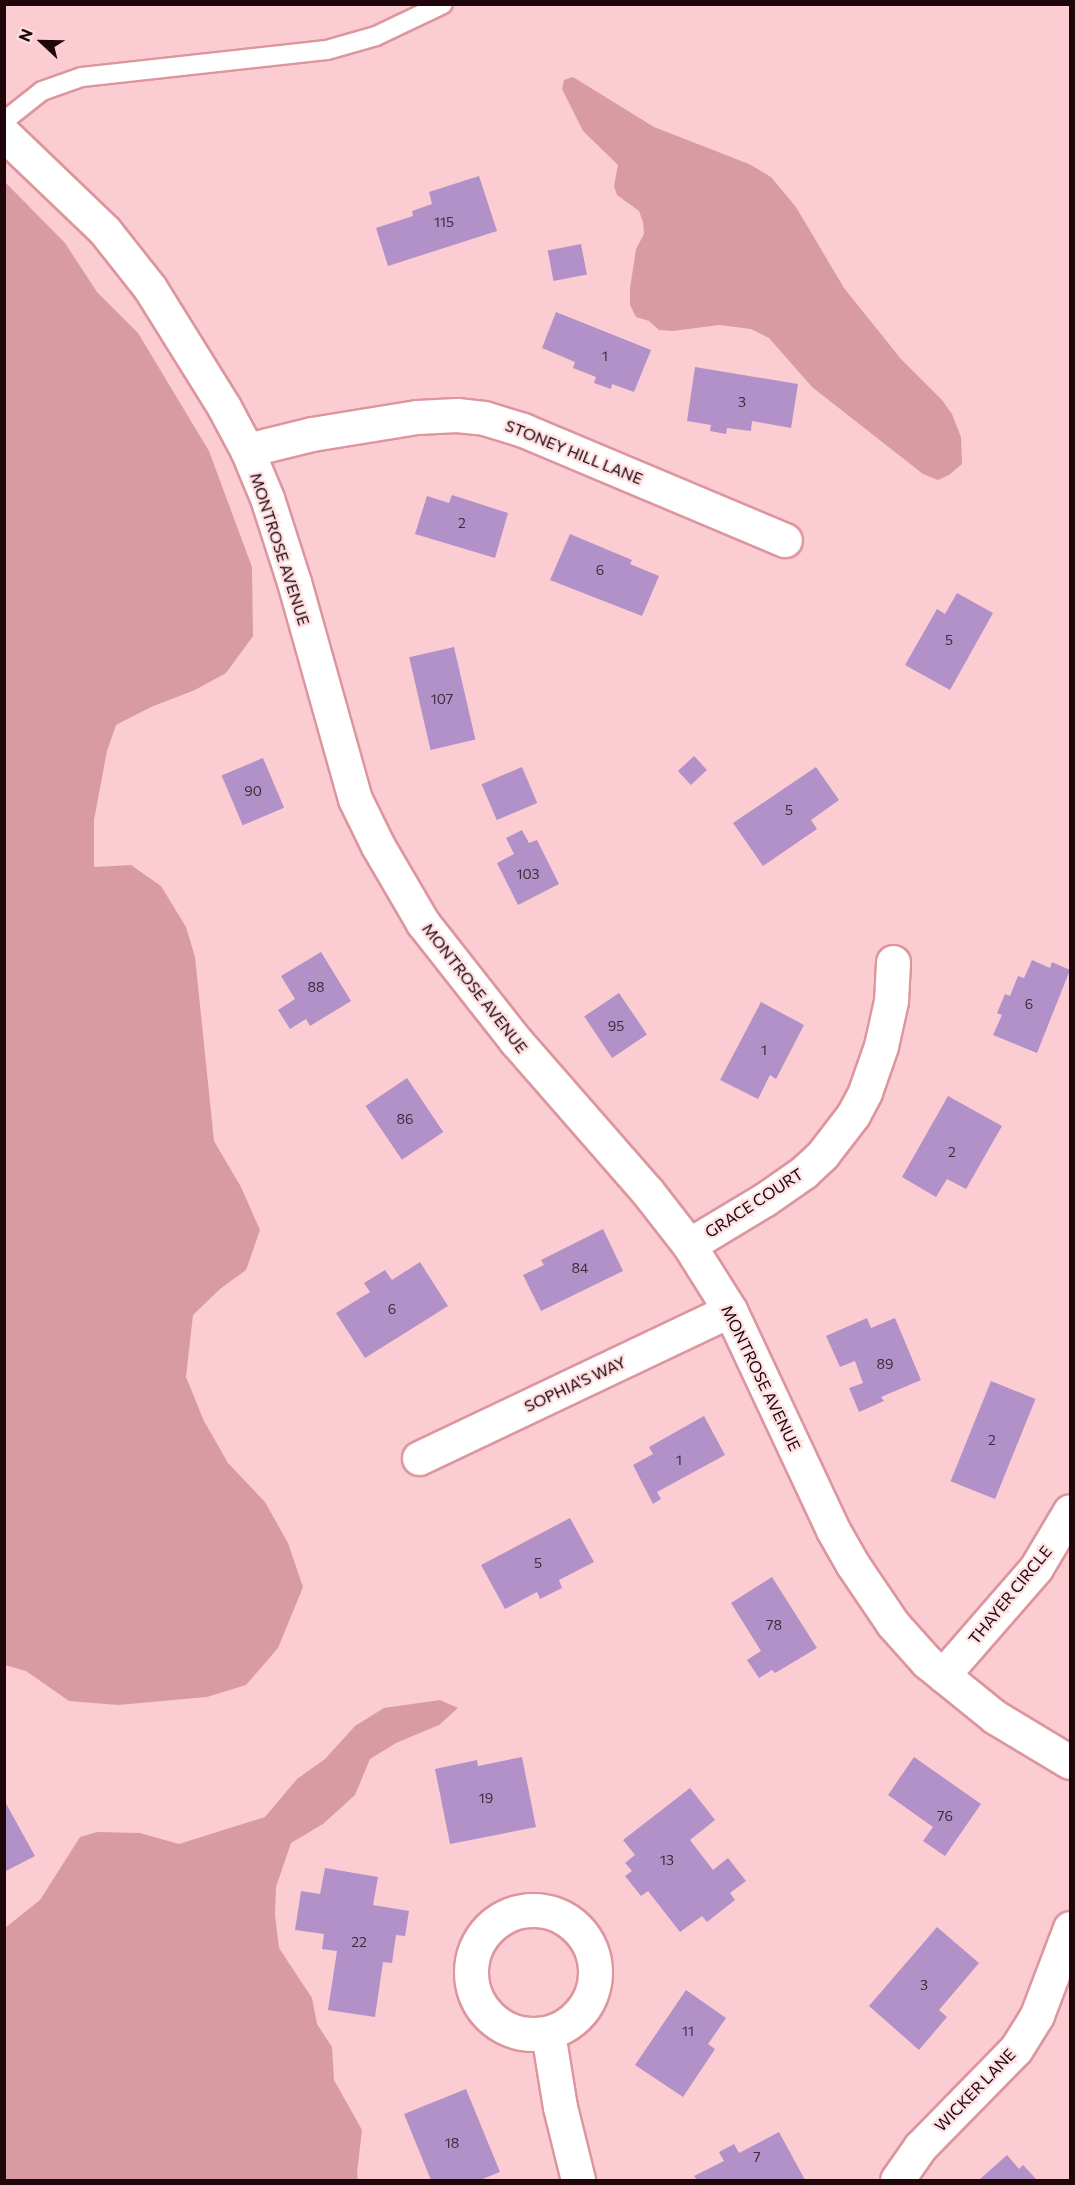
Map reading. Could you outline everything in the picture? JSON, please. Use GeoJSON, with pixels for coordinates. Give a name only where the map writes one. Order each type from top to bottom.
{"type":"FeatureCollection","features":[{"type":"Feature","properties":{"kind":"main road","name":"MONTROSE AVENUE"},"geometry":{"type":"LineString","coordinates":[[4,134],[105,231],[150,288],[200,365],[247,450],[267,498],[294,582],[355,799],[394,876],[423,923],[478,995],[647,1191],[689,1245],[730,1310],[833,1530],[853,1565],[893,1624],[943,1675],[994,1717],[1071,1762]]}},
{"type":"Feature","properties":{"kind":"main road","name":"STONEY HILL LANE"},"geometry":{"type":"LineString","coordinates":[[247,450],[312,434],[417,417],[443,414],[484,418],[523,430],[784,540]]}},
{"type":"Feature","properties":{"kind":"main road","name":"GRACE COURT"},"geometry":{"type":"LineString","coordinates":[[689,1245],[764,1200],[804,1172],[823,1154],[853,1115],[865,1092],[881,1046],[891,1001],[893,962]]}},
{"type":"Feature","properties":{"kind":"main road","name":"SOPHIA'S WAY"},"geometry":{"type":"LineString","coordinates":[[419,1458],[730,1310]]}},
{"type":"Feature","properties":{"kind":"main road","name":"THAYER CIRCLE"},"geometry":{"type":"LineString","coordinates":[[943,1675],[1036,1568],[1071,1511]]}},
{"type":"Feature","properties":{"kind":"main road","name":"WICKER LANE"},"geometry":{"type":"LineString","coordinates":[[897,2181],[921,2147],[1000,2068],[1029,2031],[1052,1982],[1071,1928]]}},
{"type":"Feature","properties":{"kind":"main road"},"geometry":{"type":"LineString","coordinates":[[548,2033],[560,2107],[578,2181]]}},
{"type":"Feature","properties":{"kind":"lane"},"geometry":{"type":"LineString","coordinates":[[4,121],[42,91],[82,76],[327,50],[376,36],[443,4]]}},
{"type":"Feature","properties":{"kind":"shaded area"},"geometry":{"type":"Polygon","coordinates":[[[573,77],[654,127],[749,164],[771,177],[796,207],[844,288],[901,359],[942,400],[952,414],[961,437],[962,464],[949,475],[938,480],[923,474],[812,387],[769,338],[751,329],[719,325],[673,331],[659,330],[649,321],[636,317],[630,305],[630,288],[636,249],[644,234],[643,222],[639,211],[617,195],[614,186],[618,165],[583,131],[562,89],[564,80],[573,77]]]}},
{"type":"Feature","properties":{"kind":"shaded area"},"geometry":{"type":"Polygon","coordinates":[[[4,181],[65,243],[97,292],[138,333],[209,451],[252,567],[253,636],[226,673],[195,690],[151,707],[116,725],[107,751],[94,820],[94,867],[131,865],[161,886],[186,927],[195,957],[214,1141],[241,1187],[260,1230],[246,1270],[220,1289],[193,1315],[186,1377],[204,1421],[228,1463],[265,1502],[288,1543],[303,1587],[278,1648],[246,1685],[207,1697],[118,1705],[69,1701],[26,1671],[5,1665],[4,181]]]}},
{"type":"Feature","properties":{"kind":"shaded area"},"geometry":{"type":"Polygon","coordinates":[[[440,1700],[458,1708],[439,1725],[396,1743],[370,1759],[355,1795],[323,1824],[291,1843],[276,1887],[275,1915],[279,1948],[312,1998],[317,2024],[332,2047],[334,2080],[362,2130],[358,2180],[5,2180],[5,1928],[40,1900],[80,1837],[97,1832],[140,1833],[179,1844],[265,1817],[297,1779],[325,1759],[355,1726],[384,1708],[440,1700]]]}},
{"type":"Feature","properties":{"kind":"building"},"geometry":{"type":"Polygon","coordinates":[[[479,176],[497,231],[388,266],[376,228],[413,216],[412,211],[432,204],[429,192],[479,176]]]}},
{"type":"Feature","properties":{"kind":"building"},"geometry":{"type":"Polygon","coordinates":[[[581,244],[587,274],[554,281],[548,250],[581,244]]]}},
{"type":"Feature","properties":{"kind":"building"},"geometry":{"type":"Polygon","coordinates":[[[556,312],[651,350],[634,392],[612,384],[611,389],[594,383],[596,377],[573,368],[575,362],[542,348],[556,312]]]}},
{"type":"Feature","properties":{"kind":"building"},"geometry":{"type":"Polygon","coordinates":[[[695,367],[798,384],[791,428],[752,421],[751,431],[727,428],[726,434],[710,431],[711,425],[687,421],[695,367]]]}},
{"type":"Feature","properties":{"kind":"building"},"geometry":{"type":"Polygon","coordinates":[[[452,495],[508,513],[495,558],[415,534],[427,496],[449,503],[452,495]]]}},
{"type":"Feature","properties":{"kind":"building"},"geometry":{"type":"Polygon","coordinates":[[[570,534],[632,560],[630,564],[659,576],[642,616],[550,580],[570,534]]]}},
{"type":"Feature","properties":{"kind":"building"},"geometry":{"type":"Polygon","coordinates":[[[957,593],[993,613],[950,690],[905,665],[937,609],[945,614],[957,593]]]}},
{"type":"Feature","properties":{"kind":"building"},"geometry":{"type":"Polygon","coordinates":[[[454,647],[475,740],[431,750],[409,657],[454,647]]]}},
{"type":"Feature","properties":{"kind":"building"},"geometry":{"type":"Polygon","coordinates":[[[694,756],[707,770],[691,785],[678,771],[694,756]]]}},
{"type":"Feature","properties":{"kind":"building"},"geometry":{"type":"Polygon","coordinates":[[[263,758],[284,808],[243,825],[222,776],[263,758]]]}},
{"type":"Feature","properties":{"kind":"building"},"geometry":{"type":"Polygon","coordinates":[[[522,767],[537,803],[497,820],[481,784],[522,767]]]}},
{"type":"Feature","properties":{"kind":"building"},"geometry":{"type":"Polygon","coordinates":[[[816,767],[839,800],[811,820],[817,829],[763,866],[733,823],[816,767]]]}},
{"type":"Feature","properties":{"kind":"building"},"geometry":{"type":"Polygon","coordinates":[[[522,830],[529,843],[537,840],[559,884],[518,905],[497,863],[514,854],[506,838],[522,830]]]}},
{"type":"Feature","properties":{"kind":"building"},"geometry":{"type":"Polygon","coordinates":[[[321,952],[351,1001],[310,1026],[306,1019],[290,1029],[278,1010],[295,999],[281,976],[321,952]]]}},
{"type":"Feature","properties":{"kind":"building"},"geometry":{"type":"Polygon","coordinates":[[[1032,960],[1050,968],[1052,962],[1070,970],[1037,1053],[993,1035],[1002,1015],[997,1013],[1005,994],[1010,996],[1018,976],[1024,978],[1032,960]]]}},
{"type":"Feature","properties":{"kind":"building"},"geometry":{"type":"Polygon","coordinates":[[[619,993],[647,1034],[612,1058],[584,1016],[619,993]]]}},
{"type":"Feature","properties":{"kind":"building"},"geometry":{"type":"Polygon","coordinates":[[[761,1002],[804,1025],[776,1079],[770,1075],[758,1099],[720,1080],[761,1002]]]}},
{"type":"Feature","properties":{"kind":"building"},"geometry":{"type":"Polygon","coordinates":[[[407,1078],[443,1132],[402,1160],[366,1106],[407,1078]]]}},
{"type":"Feature","properties":{"kind":"building"},"geometry":{"type":"Polygon","coordinates":[[[948,1096],[1002,1126],[966,1189],[947,1179],[936,1197],[902,1177],[948,1096]]]}},
{"type":"Feature","properties":{"kind":"building"},"geometry":{"type":"Polygon","coordinates":[[[603,1229],[623,1271],[541,1311],[523,1275],[544,1265],[541,1260],[603,1229]]]}},
{"type":"Feature","properties":{"kind":"building"},"geometry":{"type":"Polygon","coordinates":[[[420,1262],[448,1306],[365,1358],[336,1313],[370,1292],[364,1283],[385,1270],[392,1280],[420,1262]]]}},
{"type":"Feature","properties":{"kind":"building"},"geometry":{"type":"Polygon","coordinates":[[[867,1318],[871,1328],[895,1318],[921,1380],[881,1397],[884,1401],[859,1412],[849,1388],[863,1383],[855,1361],[840,1367],[826,1336],[867,1318]]]}},
{"type":"Feature","properties":{"kind":"building"},"geometry":{"type":"Polygon","coordinates":[[[991,1381],[1036,1399],[995,1499],[951,1481],[991,1381]]]}},
{"type":"Feature","properties":{"kind":"building"},"geometry":{"type":"Polygon","coordinates":[[[704,1416],[725,1455],[657,1492],[661,1499],[653,1504],[633,1465],[653,1454],[649,1447],[704,1416]]]}},
{"type":"Feature","properties":{"kind":"building"},"geometry":{"type":"Polygon","coordinates":[[[570,1518],[594,1562],[559,1580],[562,1588],[540,1599],[537,1592],[505,1609],[481,1565],[570,1518]]]}},
{"type":"Feature","properties":{"kind":"building"},"geometry":{"type":"Polygon","coordinates":[[[772,1577],[817,1648],[775,1673],[772,1670],[759,1678],[747,1660],[761,1651],[731,1603],[772,1577]]]}},
{"type":"Feature","properties":{"kind":"building"},"geometry":{"type":"Polygon","coordinates":[[[522,1757],[536,1827],[450,1844],[435,1769],[477,1760],[478,1766],[522,1757]]]}},
{"type":"Feature","properties":{"kind":"building"},"geometry":{"type":"Polygon","coordinates":[[[914,1757],[981,1804],[945,1856],[923,1841],[933,1827],[888,1795],[914,1757]]]}},
{"type":"Feature","properties":{"kind":"building"},"geometry":{"type":"Polygon","coordinates":[[[690,1788],[715,1820],[690,1840],[713,1870],[728,1858],[746,1881],[730,1893],[735,1900],[707,1922],[702,1916],[680,1932],[648,1891],[641,1896],[625,1876],[632,1871],[625,1863],[635,1855],[623,1840],[690,1788]]]}},
{"type":"Feature","properties":{"kind":"building"},"geometry":{"type":"Polygon","coordinates":[[[4,1800],[35,1856],[4,1872],[4,1800]]]}},
{"type":"Feature","properties":{"kind":"building"},"geometry":{"type":"Polygon","coordinates":[[[325,1868],[378,1877],[373,1905],[409,1911],[405,1936],[396,1935],[392,1963],[383,1962],[375,2017],[328,2010],[337,1951],[322,1949],[324,1934],[295,1930],[301,1891],[320,1894],[325,1868]]]}},
{"type":"Feature","properties":{"kind":"building"},"geometry":{"type":"Polygon","coordinates":[[[937,1927],[979,1963],[939,2010],[947,2017],[919,2050],[869,2006],[937,1927]]]}},
{"type":"Feature","properties":{"kind":"building"},"geometry":{"type":"Polygon","coordinates":[[[686,1990],[726,2018],[708,2044],[715,2049],[683,2097],[635,2065],[686,1990]]]}},
{"type":"Feature","properties":{"kind":"building"},"geometry":{"type":"Polygon","coordinates":[[[466,2089],[500,2172],[480,2180],[431,2180],[404,2114],[466,2089]]]}},
{"type":"Feature","properties":{"kind":"building"},"geometry":{"type":"Polygon","coordinates":[[[779,2132],[805,2180],[697,2180],[694,2176],[724,2161],[719,2152],[734,2144],[739,2153],[779,2132]]]}},
{"type":"Feature","properties":{"kind":"building"},"geometry":{"type":"Polygon","coordinates":[[[1007,2155],[1019,2169],[1023,2165],[1037,2180],[979,2180],[1007,2155]]]}}]}
